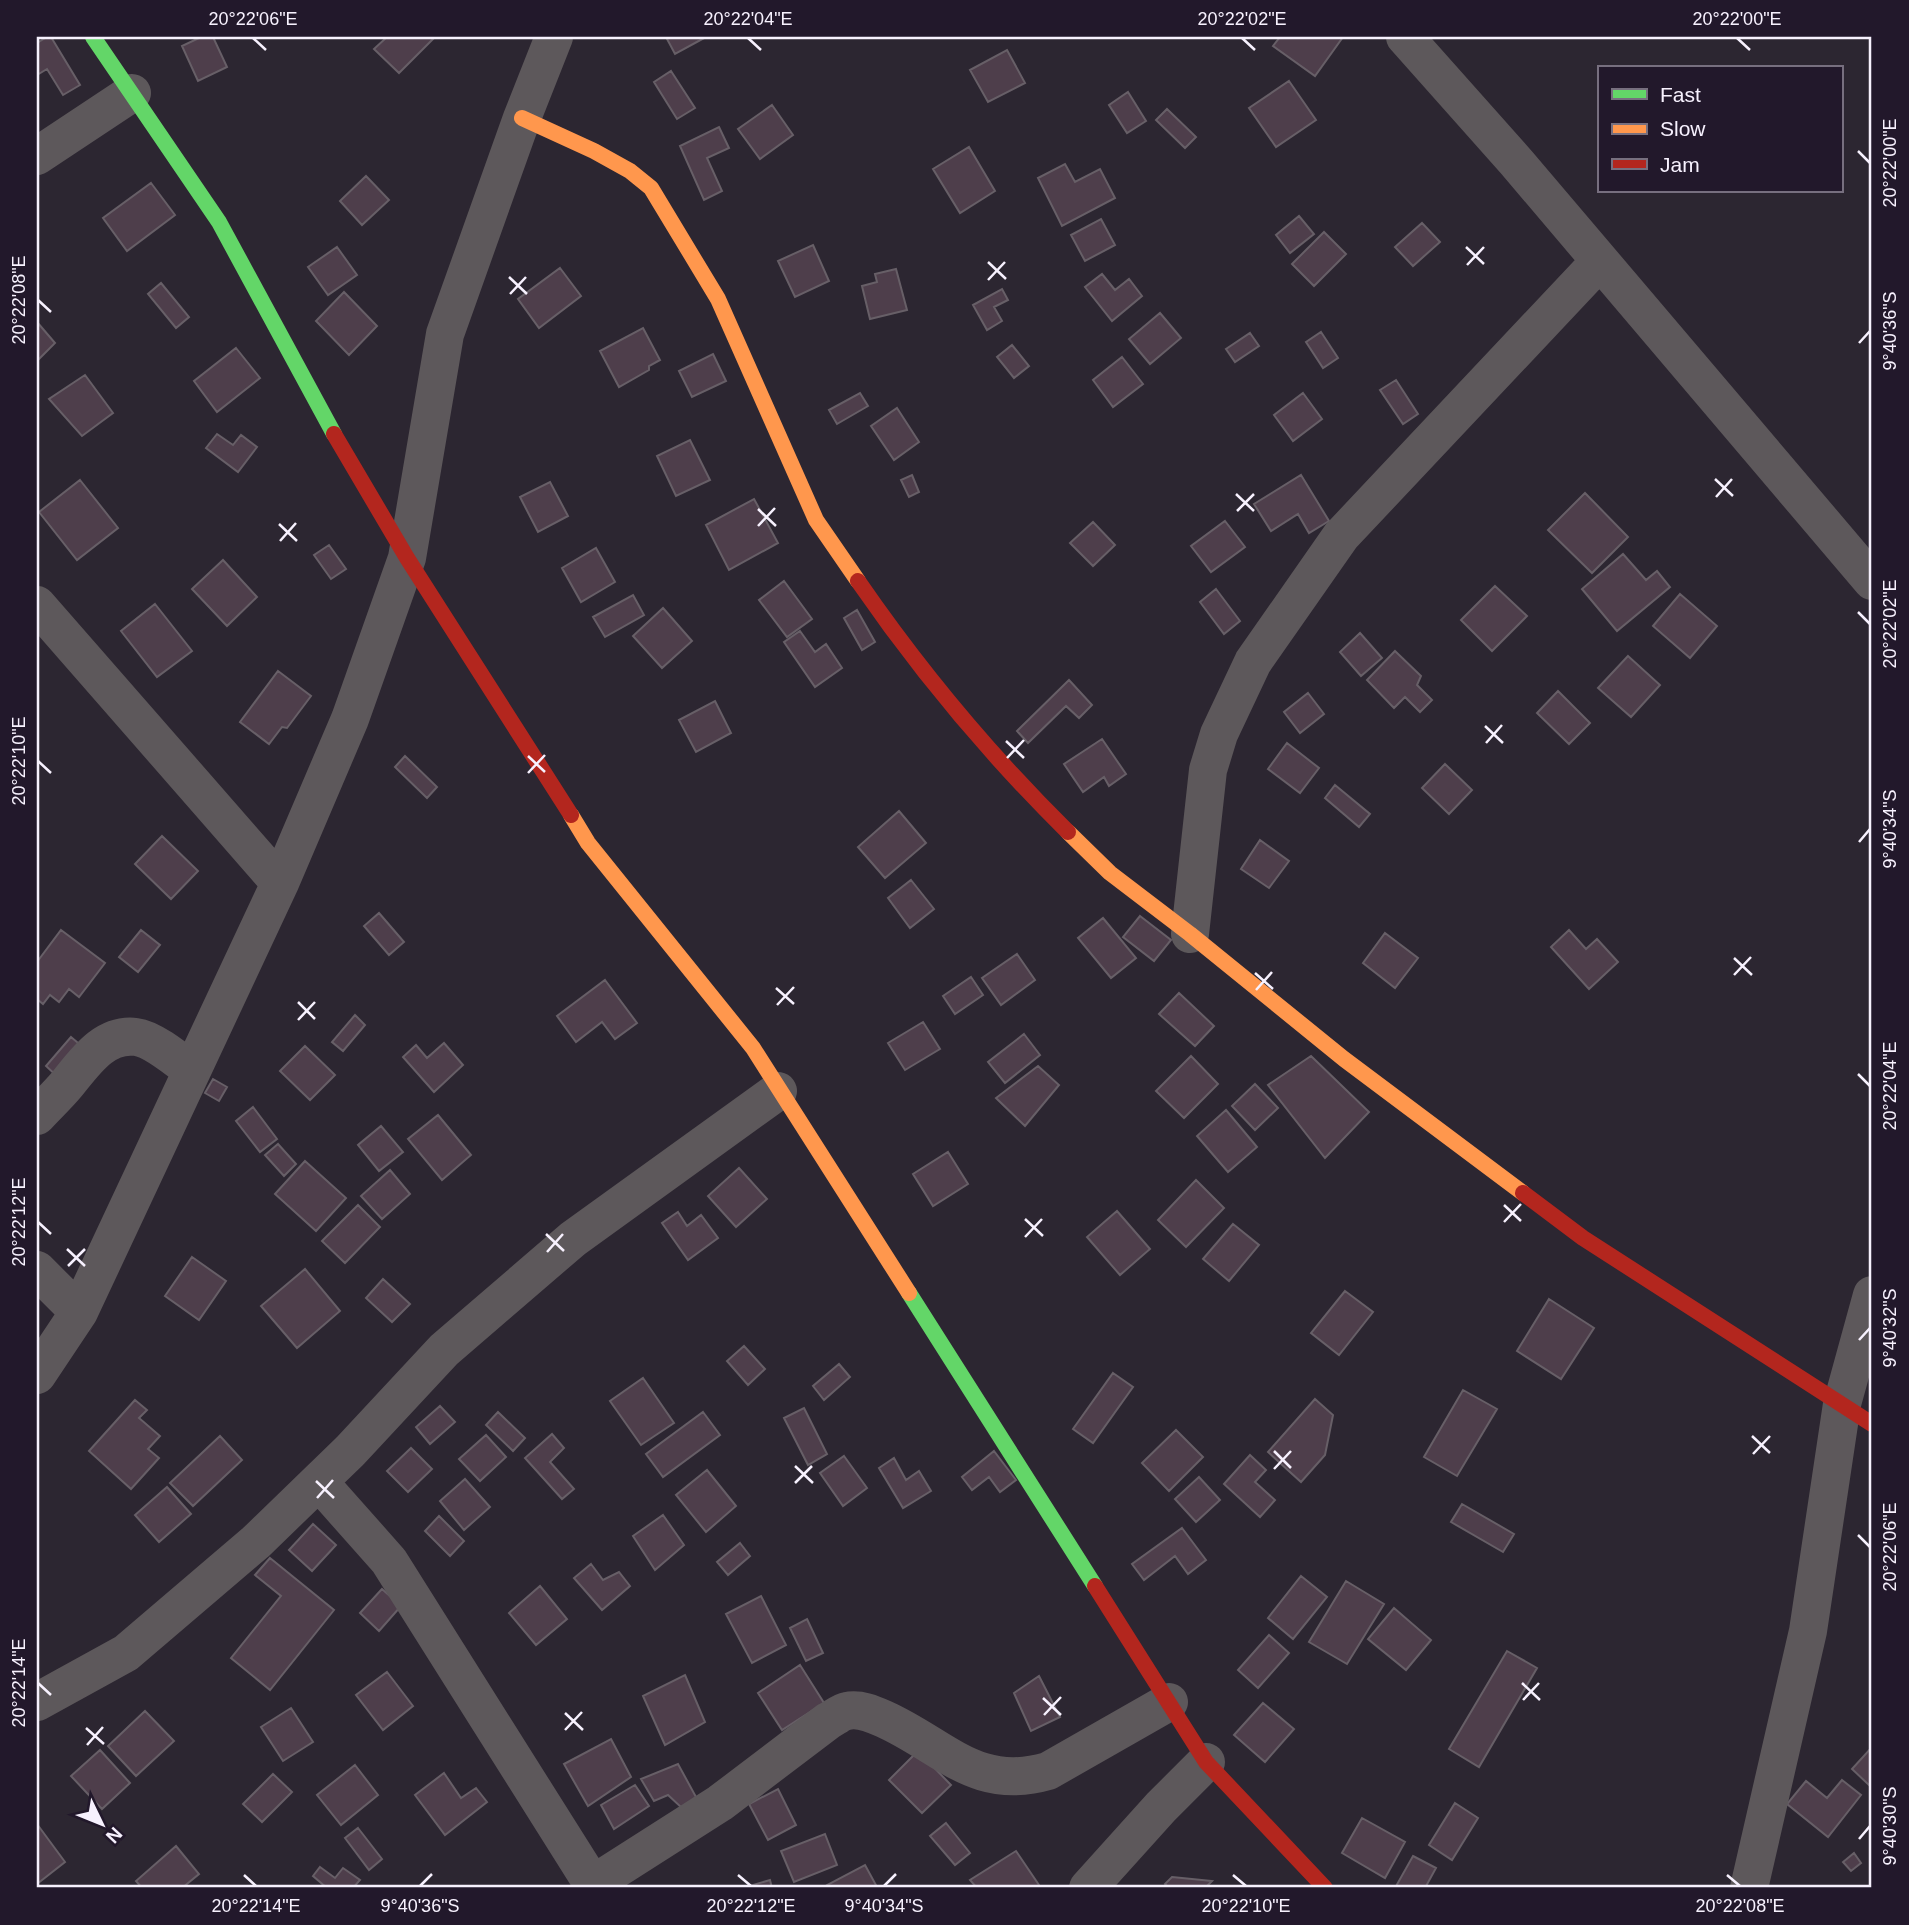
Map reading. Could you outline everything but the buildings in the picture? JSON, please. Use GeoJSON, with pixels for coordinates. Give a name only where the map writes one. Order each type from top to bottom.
{"type":"FeatureCollection","features":[{"type":"Feature","properties":{"kind":"street"},"geometry":{"type":"LineString","coordinates":[[93,37],[219,222],[324,417],[407,558],[588,843],[753,1048],[1206,1762],[1325,1888]]}},
{"type":"Feature","properties":{"kind":"street"},"geometry":{"type":"LineString","coordinates":[[37,1375],[79,1312],[281,883],[350,719],[407,558],[445,334],[522,118],[554,37]]}},
{"type":"Feature","properties":{"kind":"street"},"geometry":{"type":"LineString","coordinates":[[1405,37],[1517,163],[1872,581]]}},
{"type":"Feature","properties":{"kind":"street"},"geometry":{"type":"LineString","coordinates":[[37,156],[132,93]]}},
{"type":"Feature","properties":{"kind":"street"},"geometry":{"type":"LineString","coordinates":[[522,118],[594,151],[630,171],[651,188],[718,299],[816,520],[902,645],[1014,778],[1110,873],[1344,1059],[1583,1238],[1857,1414]]}},
{"type":"Feature","properties":{"kind":"street"},"geometry":{"type":"LineString","coordinates":[[1190,934],[1208,770],[1219,734],[1253,662],[1341,536],[1600,261]]}},
{"type":"Feature","properties":{"kind":"street"},"geometry":{"type":"LineString","coordinates":[[37,605],[281,883]]}},
{"type":"Feature","properties":{"kind":"street"},"geometry":{"type":"LineString","coordinates":[[37,1116],[66,1086],[89,1056],[113,1040],[137,1037],[192,1071]]}},
{"type":"Feature","properties":{"kind":"street"},"geometry":{"type":"LineString","coordinates":[[37,1702],[126,1653],[256,1542],[319,1482],[444,1350],[572,1238],[778,1091]]}},
{"type":"Feature","properties":{"kind":"street"},"geometry":{"type":"LineString","coordinates":[[37,1270],[79,1312]]}},
{"type":"Feature","properties":{"kind":"street"},"geometry":{"type":"LineString","coordinates":[[1749,1888],[1857,1414],[1872,1296]]}},
{"type":"Feature","properties":{"kind":"street"},"geometry":{"type":"LineString","coordinates":[[319,1482],[389,1561],[594,1886],[720,1803],[828,1721],[848,1710],[870,1713],[904,1728],[968,1768],[1007,1777],[1048,1772],[1169,1702]]}},
{"type":"Feature","properties":{"kind":"street"},"geometry":{"type":"LineString","coordinates":[[1088,1888],[1206,1762]]}},
{"type":"Feature","properties":{"kind":"traffic: fast"},"geometry":{"type":"LineString","coordinates":[[93,37],[219,222],[334,434]]}},
{"type":"Feature","properties":{"kind":"traffic: fast"},"geometry":{"type":"LineString","coordinates":[[909,1293],[1095,1586]]}},
{"type":"Feature","properties":{"kind":"traffic: slow"},"geometry":{"type":"LineString","coordinates":[[522,118],[594,151],[630,171],[651,188],[718,299],[816,520],[858,581]]}},
{"type":"Feature","properties":{"kind":"traffic: slow"},"geometry":{"type":"LineString","coordinates":[[571,815],[588,843],[753,1048],[909,1293]]}},
{"type":"Feature","properties":{"kind":"traffic: slow"},"geometry":{"type":"LineString","coordinates":[[1068,832],[1110,873],[1344,1059],[1523,1193]]}},
{"type":"Feature","properties":{"kind":"traffic: jam"},"geometry":{"type":"LineString","coordinates":[[334,434],[407,558],[571,815]]}},
{"type":"Feature","properties":{"kind":"traffic: jam"},"geometry":{"type":"LineString","coordinates":[[858,581],[957,711],[1011,773],[1068,832]]}},
{"type":"Feature","properties":{"kind":"traffic: jam"},"geometry":{"type":"LineString","coordinates":[[1523,1193],[1583,1238],[1872,1424]]}},
{"type":"Feature","properties":{"kind":"traffic: jam"},"geometry":{"type":"LineString","coordinates":[[1095,1586],[1206,1762],[1325,1888]]}}]}
